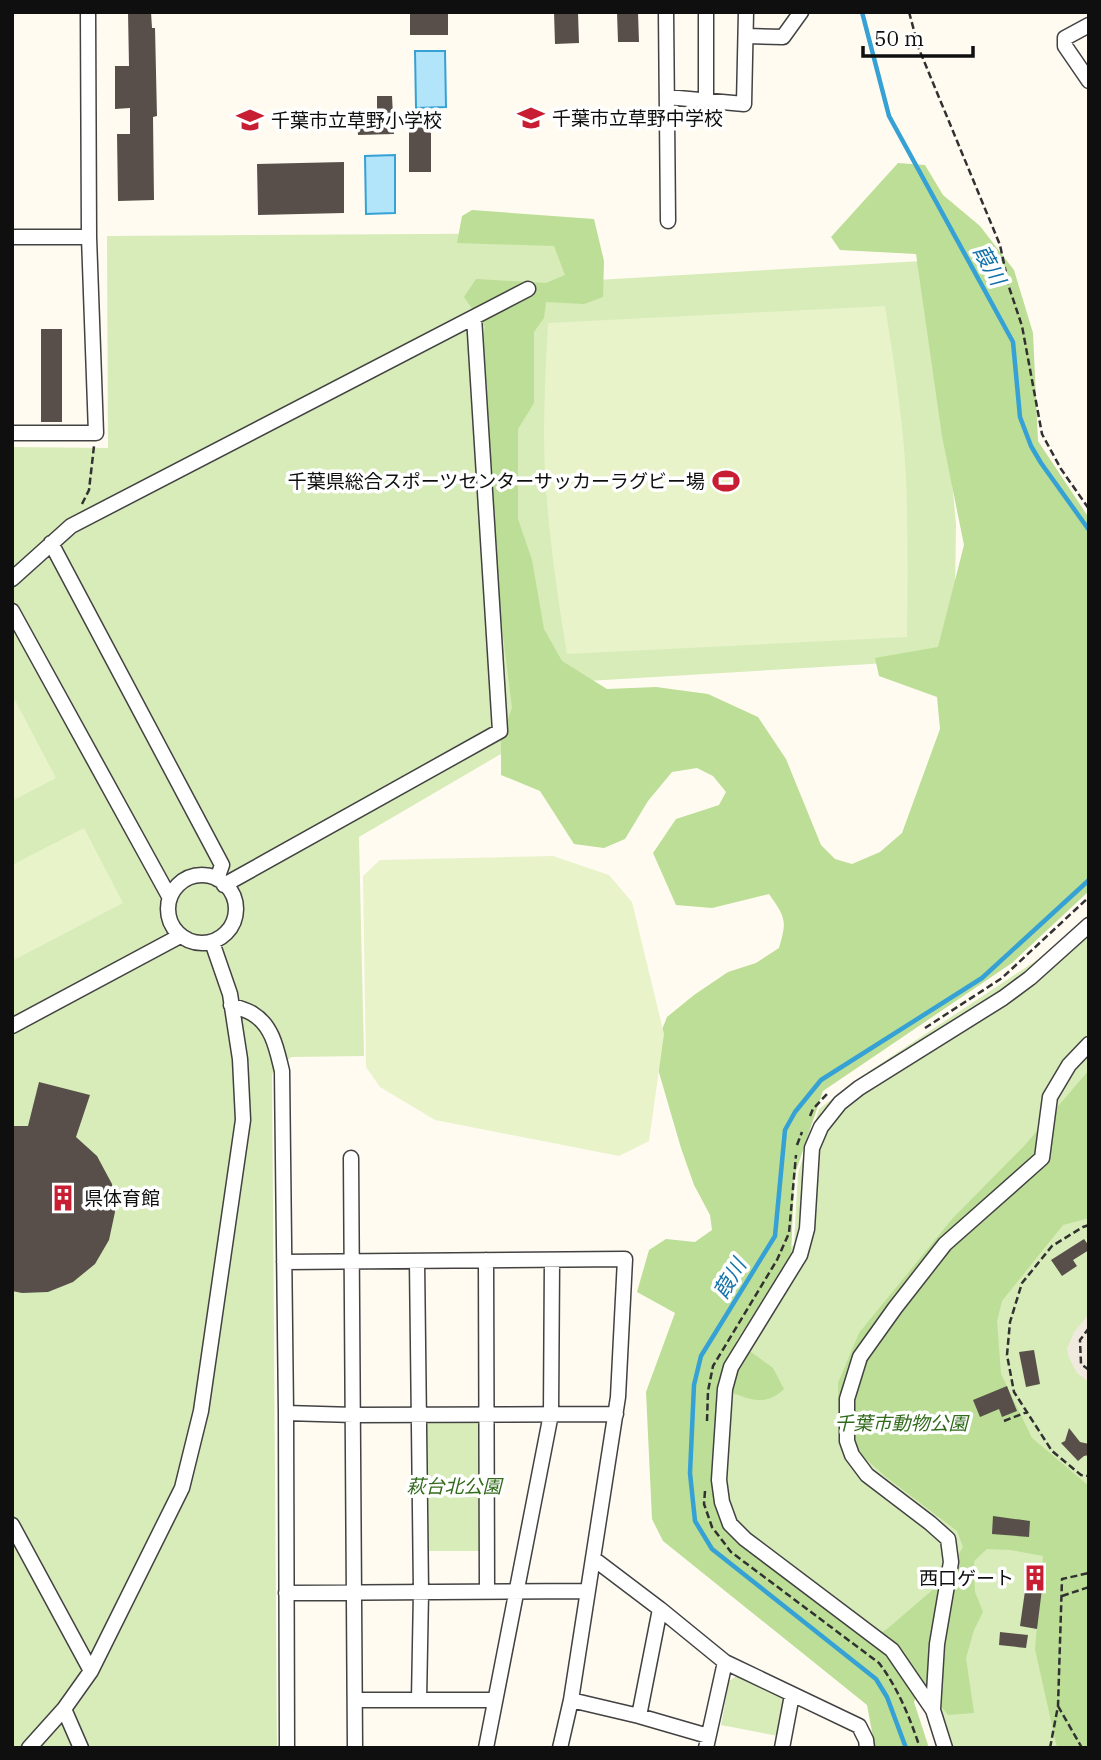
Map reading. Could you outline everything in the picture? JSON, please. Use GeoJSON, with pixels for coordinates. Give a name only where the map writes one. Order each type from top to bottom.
{"type":"FeatureCollection","features":[{"type":"Feature","properties":{"kind":"street"},"geometry":{"type":"LineString","coordinates":[[12,433],[96,433],[89,237],[88,12]]}},
{"type":"Feature","properties":{"kind":"street"},"geometry":{"type":"LineString","coordinates":[[666,12],[668,221]]}},
{"type":"Feature","properties":{"kind":"street"},"geometry":{"type":"LineString","coordinates":[[706,12],[706,100]]}},
{"type":"Feature","properties":{"kind":"street"},"geometry":{"type":"LineString","coordinates":[[667,97],[744,104],[746,12]]}},
{"type":"Feature","properties":{"kind":"street"},"geometry":{"type":"LineString","coordinates":[[787,12],[787,31]]}},
{"type":"Feature","properties":{"kind":"street"},"geometry":{"type":"LineString","coordinates":[[746,36],[782,37],[801,12]]}},
{"type":"Feature","properties":{"kind":"street"},"geometry":{"type":"LineString","coordinates":[[1089,24],[1065,38],[1065,46],[1089,80]]}},
{"type":"Feature","properties":{"kind":"street"},"geometry":{"type":"LineString","coordinates":[[12,237],[89,237]]}},
{"type":"Feature","properties":{"kind":"street"},"geometry":{"type":"LineString","coordinates":[[12,579],[71,526],[528,289]]}},
{"type":"Feature","properties":{"kind":"street"},"geometry":{"type":"LineString","coordinates":[[221,882],[500,731],[474,317]]}},
{"type":"Feature","properties":{"kind":"street"},"geometry":{"type":"LineString","coordinates":[[51,543],[222,865],[221,882]]}},
{"type":"Feature","properties":{"kind":"street"},"geometry":{"type":"LineString","coordinates":[[12,611],[170,898]]}},
{"type":"Feature","properties":{"kind":"street"},"geometry":{"type":"LineString","coordinates":[[200,875],[221,882],[229,888],[234,898],[236,907],[233,923],[222,937],[212,942],[192,942],[180,936],[169,921],[170,898],[177,885],[187,878],[200,875]]}},
{"type":"Feature","properties":{"kind":"street"},"geometry":{"type":"LineString","coordinates":[[944,1748],[933,1710],[892,1650],[745,1539],[730,1524],[722,1502],[719,1480],[725,1389],[730,1367],[800,1255],[807,1229],[812,1148],[821,1127],[839,1103],[1003,998],[1030,978],[1089,925]]}},
{"type":"Feature","properties":{"kind":"street"},"geometry":{"type":"LineString","coordinates":[[12,1026],[180,936]]}},
{"type":"Feature","properties":{"kind":"street"},"geometry":{"type":"LineString","coordinates":[[29,1748],[64,1709],[91,1671],[182,1488],[201,1411],[243,1120],[240,1059],[230,994],[212,942]]}},
{"type":"Feature","properties":{"kind":"street"},"geometry":{"type":"LineString","coordinates":[[231,1005],[254,1014],[264,1023],[275,1042],[282,1071],[287,1748]]}},
{"type":"Feature","properties":{"kind":"street"},"geometry":{"type":"LineString","coordinates":[[933,1710],[937,1644],[951,1562],[948,1539],[867,1475],[852,1455],[847,1441],[847,1399],[860,1357],[945,1244],[1042,1158],[1049,1097],[1069,1065],[1089,1044]]}},
{"type":"Feature","properties":{"kind":"street"},"geometry":{"type":"LineString","coordinates":[[351,1158],[355,1748]]}},
{"type":"Feature","properties":{"kind":"street"},"geometry":{"type":"LineString","coordinates":[[486,1748],[551,1415],[552,1259]]}},
{"type":"Feature","properties":{"kind":"street"},"geometry":{"type":"LineString","coordinates":[[284,1262],[625,1259],[616,1414],[571,1700],[560,1748]]}},
{"type":"Feature","properties":{"kind":"street"},"geometry":{"type":"LineString","coordinates":[[486,1260],[487,1591]]}},
{"type":"Feature","properties":{"kind":"street"},"geometry":{"type":"LineString","coordinates":[[417,1261],[421,1592],[419,1700]]}},
{"type":"Feature","properties":{"kind":"street"},"geometry":{"type":"LineString","coordinates":[[286,1413],[616,1414]]}},
{"type":"Feature","properties":{"kind":"street"},"geometry":{"type":"LineString","coordinates":[[12,1525],[91,1671]]}},
{"type":"Feature","properties":{"kind":"street"},"geometry":{"type":"LineString","coordinates":[[594,1559],[724,1662],[859,1726],[867,1748]]}},
{"type":"Feature","properties":{"kind":"street"},"geometry":{"type":"LineString","coordinates":[[286,1593],[587,1591]]}},
{"type":"Feature","properties":{"kind":"street"},"geometry":{"type":"LineString","coordinates":[[639,1716],[660,1609]]}},
{"type":"Feature","properties":{"kind":"street"},"geometry":{"type":"LineString","coordinates":[[571,1700],[639,1716],[707,1742],[724,1662]]}},
{"type":"Feature","properties":{"kind":"street"},"geometry":{"type":"LineString","coordinates":[[782,1748],[792,1695]]}},
{"type":"Feature","properties":{"kind":"street"},"geometry":{"type":"LineString","coordinates":[[355,1700],[494,1700]]}},
{"type":"Feature","properties":{"kind":"street"},"geometry":{"type":"LineString","coordinates":[[64,1709],[81,1748]]}},
{"type":"Feature","properties":{"kind":"path"},"geometry":{"type":"LineString","coordinates":[[909,12],[919,49],[1000,246],[1009,287],[1022,326],[1042,434],[1061,469],[1089,509]]}},
{"type":"Feature","properties":{"kind":"path"},"geometry":{"type":"LineString","coordinates":[[71,526],[89,490],[96,433]]}},
{"type":"Feature","properties":{"kind":"path"},"geometry":{"type":"LineString","coordinates":[[923,1029],[1002,978],[1089,897]]}},
{"type":"Feature","properties":{"kind":"path"},"geometry":{"type":"LineString","coordinates":[[808,1120],[813,1109],[833,1088]]}},
{"type":"Feature","properties":{"kind":"path"},"geometry":{"type":"LineString","coordinates":[[707,1429],[708,1391],[713,1366],[778,1260],[789,1233],[797,1141],[803,1130]]}},
{"type":"Feature","properties":{"kind":"path"},"geometry":{"type":"LineString","coordinates":[[1089,1225],[1052,1246],[1022,1283],[1010,1322],[1007,1355],[1014,1392],[1052,1451],[1081,1475],[1089,1476]]}},
{"type":"Feature","properties":{"kind":"path"},"geometry":{"type":"LineString","coordinates":[[1089,1328],[1080,1340],[1081,1364],[1089,1370]]}},
{"type":"Feature","properties":{"kind":"path"},"geometry":{"type":"LineString","coordinates":[[1080,1340],[1089,1341]]}},
{"type":"Feature","properties":{"kind":"path"},"geometry":{"type":"LineString","coordinates":[[1004,1421],[1027,1412]]}},
{"type":"Feature","properties":{"kind":"path"},"geometry":{"type":"LineString","coordinates":[[705,1492],[704,1504],[712,1527],[731,1552],[879,1663],[892,1680],[920,1748]]}},
{"type":"Feature","properties":{"kind":"path"},"geometry":{"type":"LineString","coordinates":[[1051,1748],[1058,1706],[1062,1579],[1089,1573]]}},
{"type":"Feature","properties":{"kind":"path"},"geometry":{"type":"LineString","coordinates":[[1062,1596],[1089,1587]]}},
{"type":"Feature","properties":{"kind":"path"},"geometry":{"type":"LineString","coordinates":[[1058,1706],[1082,1748]]}},
{"type":"Feature","properties":{"kind":"green space"},"geometry":{"type":"Polygon","coordinates":[[[898,163],[925,165],[943,195],[980,226],[1014,270],[1033,333],[1038,441],[1089,518],[1089,891],[1012,963],[823,1091],[794,1177],[791,1259],[736,1341],[773,1368],[784,1389],[768,1399],[761,1400],[720,1388],[721,1516],[868,1640],[887,1629],[943,1581],[963,1547],[957,1531],[886,1477],[839,1435],[838,1383],[859,1333],[952,1219],[1025,1145],[1089,1070],[1089,1218],[1063,1225],[1002,1301],[997,1321],[1001,1374],[1032,1438],[1089,1486],[1089,1748],[1057,1748],[1035,1649],[1043,1556],[987,1549],[974,1561],[975,1592],[983,1612],[974,1630],[966,1658],[974,1713],[948,1715],[921,1682],[914,1702],[929,1748],[875,1748],[867,1705],[663,1541],[652,1519],[646,1392],[675,1313],[637,1292],[649,1250],[666,1239],[695,1242],[712,1230],[710,1215],[694,1185],[681,1148],[653,1052],[667,1017],[728,972],[756,963],[779,948],[783,920],[769,894],[712,908],[676,905],[653,853],[676,819],[719,805],[726,792],[713,776],[697,768],[672,772],[648,801],[625,839],[604,848],[574,844],[540,791],[501,775],[501,738],[512,708],[473,393],[485,327],[464,297],[476,279],[546,283],[565,275],[554,246],[457,243],[462,216],[472,210],[594,219],[604,261],[603,297],[584,304],[546,302],[544,318],[534,332],[534,403],[518,429],[518,519],[532,560],[544,629],[562,661],[607,689],[656,687],[708,694],[758,717],[786,759],[821,845],[835,859],[852,864],[880,852],[902,833],[940,729],[937,697],[879,676],[875,658],[938,647],[964,545],[942,436],[916,254],[840,250],[831,237],[898,163]]]}},
{"type":"Feature","properties":{"kind":"green space"},"geometry":{"type":"Polygon","coordinates":[[[579,233],[580,281],[922,261],[933,277],[956,524],[954,659],[520,685],[518,744],[359,837],[364,1056],[291,1057],[272,1074],[277,1748],[12,1748],[12,447],[108,448],[107,236],[579,233]]]}},
{"type":"Feature","properties":{"kind":"green space","name":"千葉県総合スポーツセンターサッカーラグビー場"},"geometry":{"type":"Polygon","coordinates":[[[885,306],[905,455],[907,637],[567,654],[552,551],[545,468],[544,406],[548,323],[885,306]]]}},
{"type":"Feature","properties":{"kind":"green space"},"geometry":{"type":"Polygon","coordinates":[[[15,700],[56,778],[12,801],[12,702],[15,700]]]}},
{"type":"Feature","properties":{"kind":"green space"},"geometry":{"type":"Polygon","coordinates":[[[84,828],[123,903],[12,961],[12,865],[84,828]]]}},
{"type":"Feature","properties":{"kind":"green space"},"geometry":{"type":"Polygon","coordinates":[[[553,856],[609,875],[632,902],[664,1034],[649,1141],[619,1156],[435,1120],[380,1087],[366,1067],[363,876],[380,860],[553,856]]]}},
{"type":"Feature","properties":{"kind":"green space","name":"千葉市動物公園"},"geometry":{"type":"Polygon","coordinates":[[[1089,914],[1089,1748],[948,1748],[946,1740],[893,1660],[723,1523],[714,1360],[794,1244],[798,1173],[819,1109],[871,1070],[1046,954],[1089,914]]]}},
{"type":"Feature","properties":{"kind":"green space","name":"萩台北公園"},"geometry":{"type":"Polygon","coordinates":[[[481,1421],[481,1551],[427,1551],[426,1422],[481,1421]]]}},
{"type":"Feature","properties":{"kind":"green space"},"geometry":{"type":"Polygon","coordinates":[[[737,1676],[781,1697],[785,1703],[778,1736],[721,1725],[729,1681],[737,1676]]]}},
{"type":"Feature","properties":{"kind":"shaded area"},"geometry":{"type":"Polygon","coordinates":[[[1089,1314],[1089,1382],[1077,1373],[1067,1349],[1074,1332],[1089,1314]]]}},
{"type":"Feature","properties":{"kind":"water"},"geometry":{"type":"Polygon","coordinates":[[[415,51],[445,51],[446,107],[416,108],[415,51]]]}},
{"type":"Feature","properties":{"kind":"water"},"geometry":{"type":"Polygon","coordinates":[[[395,155],[395,213],[366,214],[365,156],[395,155]]]}},
{"type":"Feature","properties":{"kind":"building"},"geometry":{"type":"Polygon","coordinates":[[[128,12],[151,12],[152,28],[155,28],[157,116],[153,117],[154,200],[118,201],[117,134],[130,134],[130,108],[115,109],[115,66],[129,66],[128,12]]]}},
{"type":"Feature","properties":{"kind":"building"},"geometry":{"type":"Polygon","coordinates":[[[410,12],[448,12],[448,35],[410,35],[410,12]]]}},
{"type":"Feature","properties":{"kind":"building"},"geometry":{"type":"Polygon","coordinates":[[[554,12],[578,12],[579,43],[555,44],[554,12]]]}},
{"type":"Feature","properties":{"kind":"building"},"geometry":{"type":"Polygon","coordinates":[[[617,12],[638,12],[639,42],[618,42],[617,12]]]}},
{"type":"Feature","properties":{"kind":"building"},"geometry":{"type":"Polygon","coordinates":[[[377,96],[392,96],[394,134],[358,135],[357,122],[377,121],[377,96]]]}},
{"type":"Feature","properties":{"kind":"building"},"geometry":{"type":"Polygon","coordinates":[[[431,127],[431,172],[409,172],[409,128],[431,127]]]}},
{"type":"Feature","properties":{"kind":"building"},"geometry":{"type":"Polygon","coordinates":[[[344,162],[344,213],[258,215],[257,164],[344,162]]]}},
{"type":"Feature","properties":{"kind":"building"},"geometry":{"type":"Polygon","coordinates":[[[41,329],[62,329],[62,422],[41,422],[41,329]]]}},
{"type":"Feature","properties":{"kind":"building","name":"県体育館"},"geometry":{"type":"Polygon","coordinates":[[[39,1082],[90,1095],[76,1137],[97,1156],[112,1184],[115,1212],[109,1240],[95,1264],[73,1282],[48,1292],[22,1293],[12,1291],[12,1126],[28,1126],[39,1082]]]}},
{"type":"Feature","properties":{"kind":"building"},"geometry":{"type":"Polygon","coordinates":[[[1084,1239],[1089,1250],[1073,1260],[1077,1266],[1062,1276],[1051,1260],[1084,1239]]]}},
{"type":"Feature","properties":{"kind":"building"},"geometry":{"type":"Polygon","coordinates":[[[1034,1350],[1040,1384],[1026,1387],[1019,1352],[1034,1350]]]}},
{"type":"Feature","properties":{"kind":"building"},"geometry":{"type":"Polygon","coordinates":[[[1007,1386],[1017,1411],[1002,1417],[999,1409],[980,1417],[973,1400],[1007,1386]]]}},
{"type":"Feature","properties":{"kind":"building"},"geometry":{"type":"Polygon","coordinates":[[[1069,1428],[1080,1442],[1089,1444],[1089,1455],[1078,1461],[1061,1443],[1065,1441],[1069,1428]]]}},
{"type":"Feature","properties":{"kind":"building"},"geometry":{"type":"Polygon","coordinates":[[[993,1516],[1030,1521],[1029,1537],[992,1534],[993,1516]]]}},
{"type":"Feature","properties":{"kind":"building"},"geometry":{"type":"Polygon","coordinates":[[[1029,1563],[1045,1565],[1037,1629],[1020,1626],[1029,1563]]]}},
{"type":"Feature","properties":{"kind":"building"},"geometry":{"type":"Polygon","coordinates":[[[1000,1632],[1028,1635],[1026,1648],[999,1645],[1000,1632]]]}},
{"type":"Feature","properties":{"kind":"waterway","name":"葭川"},"geometry":{"type":"LineString","coordinates":[[862,12],[889,116],[1013,342],[1020,417],[1031,446],[1089,530]]}},
{"type":"Feature","properties":{"kind":"waterway","name":"葭川"},"geometry":{"type":"LineString","coordinates":[[906,1748],[887,1697],[876,1679],[712,1549],[695,1521],[690,1473],[694,1385],[701,1356],[775,1236],[785,1130],[795,1112],[821,1080],[982,978],[1089,880]]}},
{"type":"Feature","properties":{"kind":"place","name":"千葉市立草野中学校"},"geometry":{"type":"Point","coordinates":[531,118]}},
{"type":"Feature","properties":{"kind":"place","name":"千葉市立草野小学校"},"geometry":{"type":"Point","coordinates":[250,120]}},
{"type":"Feature","properties":{"kind":"place","name":"千葉県総合スポーツセンターサッカーラグビー場"},"geometry":{"type":"Point","coordinates":[726,481]}},
{"type":"Feature","properties":{"kind":"place","name":"県体育館"},"geometry":{"type":"Point","coordinates":[63,1198]}},
{"type":"Feature","properties":{"kind":"place","name":"西口ゲート"},"geometry":{"type":"Point","coordinates":[1035,1578]}}]}
